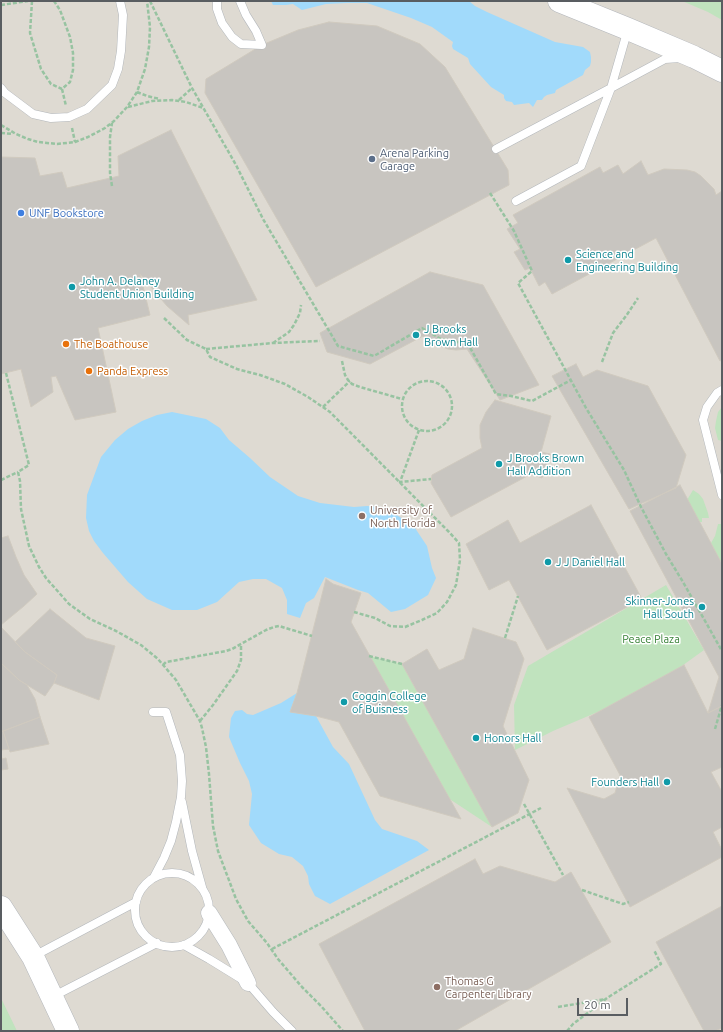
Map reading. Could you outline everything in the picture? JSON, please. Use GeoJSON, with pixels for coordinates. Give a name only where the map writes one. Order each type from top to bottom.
{"type":"FeatureCollection","features":[{"type":"Feature","properties":{"kind":"street"},"geometry":{"type":"LineString","coordinates":[[559,1],[694,57],[722,71]]}},
{"type":"Feature","properties":{"kind":"street"},"geometry":{"type":"LineString","coordinates":[[1,906],[33,957],[68,1031]]}},
{"type":"Feature","properties":{"kind":"street"},"geometry":{"type":"LineString","coordinates":[[209,913],[229,945],[248,983]]}},
{"type":"Feature","properties":{"kind":"lane"},"geometry":{"type":"LineString","coordinates":[[1,88],[5,93],[33,114],[51,118],[69,117],[87,109],[112,85],[118,69],[121,51],[123,15],[120,1]]}},
{"type":"Feature","properties":{"kind":"lane"},"geometry":{"type":"LineString","coordinates":[[217,1],[217,9],[222,23],[232,37],[240,44],[262,45],[240,1]]}},
{"type":"Feature","properties":{"kind":"lane"},"geometry":{"type":"LineString","coordinates":[[516,201],[581,166],[611,88],[628,29]]}},
{"type":"Feature","properties":{"kind":"lane"},"geometry":{"type":"LineString","coordinates":[[496,148],[665,59],[694,57]]}},
{"type":"Feature","properties":{"kind":"lane"},"geometry":{"type":"LineString","coordinates":[[722,390],[717,392],[707,407],[703,420],[722,495]]}},
{"type":"Feature","properties":{"kind":"lane"},"geometry":{"type":"LineString","coordinates":[[153,712],[166,712],[180,755],[182,781],[181,798],[171,841],[154,877]]}},
{"type":"Feature","properties":{"kind":"lane"},"geometry":{"type":"LineString","coordinates":[[181,798],[192,851],[202,887],[209,902],[210,916],[203,932],[196,939],[176,947],[162,946],[147,938],[138,928],[134,915],[136,902],[139,892],[147,881],[166,872],[174,872],[187,875],[202,887]]}},
{"type":"Feature","properties":{"kind":"lane"},"geometry":{"type":"LineString","coordinates":[[33,957],[136,902]]}},
{"type":"Feature","properties":{"kind":"lane"},"geometry":{"type":"LineString","coordinates":[[52,997],[157,943]]}},
{"type":"Feature","properties":{"kind":"lane"},"geometry":{"type":"LineString","coordinates":[[184,945],[248,983],[292,1031]]}},
{"type":"Feature","properties":{"kind":"path"},"geometry":{"type":"LineString","coordinates":[[1,5],[28,1]]}},
{"type":"Feature","properties":{"kind":"path"},"geometry":{"type":"LineString","coordinates":[[32,1],[30,33],[41,69],[52,84],[62,89],[70,82],[73,70],[72,53],[70,37],[60,10],[54,1]]}},
{"type":"Feature","properties":{"kind":"path"},"geometry":{"type":"LineString","coordinates":[[150,1],[192,88],[236,165],[263,219],[338,346],[374,356],[422,328],[441,339],[468,344],[496,394],[532,401],[571,380]]}},
{"type":"Feature","properties":{"kind":"path"},"geometry":{"type":"LineString","coordinates":[[179,100],[192,88]]}},
{"type":"Feature","properties":{"kind":"path"},"geometry":{"type":"LineString","coordinates":[[137,92],[164,100]]}},
{"type":"Feature","properties":{"kind":"path"},"geometry":{"type":"LineString","coordinates":[[127,107],[152,101],[179,100],[203,108]]}},
{"type":"Feature","properties":{"kind":"path"},"geometry":{"type":"LineString","coordinates":[[112,123],[110,137],[110,174],[112,186]]}},
{"type":"Feature","properties":{"kind":"path"},"geometry":{"type":"LineString","coordinates":[[1,133],[16,134]]}},
{"type":"Feature","properties":{"kind":"path"},"geometry":{"type":"LineString","coordinates":[[490,193],[514,231],[532,271],[518,284],[597,428],[624,470],[641,507],[722,651]]}},
{"type":"Feature","properties":{"kind":"path"},"geometry":{"type":"LineString","coordinates":[[602,362],[613,333],[638,298]]}},
{"type":"Feature","properties":{"kind":"path"},"geometry":{"type":"LineString","coordinates":[[273,343],[289,332],[300,313],[301,305]]}},
{"type":"Feature","properties":{"kind":"path"},"geometry":{"type":"LineString","coordinates":[[164,318],[187,340],[206,349],[273,343],[320,341]]}},
{"type":"Feature","properties":{"kind":"path"},"geometry":{"type":"LineString","coordinates":[[206,349],[210,357],[237,369],[285,384],[330,412],[449,532],[458,543],[460,560],[456,585],[447,602],[437,613],[405,627],[390,626],[375,618],[354,612]]}},
{"type":"Feature","properties":{"kind":"path"},"geometry":{"type":"LineString","coordinates":[[342,361],[345,375],[350,382],[360,387],[402,399]]}},
{"type":"Feature","properties":{"kind":"path"},"geometry":{"type":"LineString","coordinates":[[6,373],[29,465]]}},
{"type":"Feature","properties":{"kind":"path"},"geometry":{"type":"LineString","coordinates":[[431,380],[438,382],[449,393],[451,407],[448,420],[435,430],[427,432],[419,430],[410,424],[404,416],[402,399],[407,390],[415,384],[431,380]]}},
{"type":"Feature","properties":{"kind":"path"},"geometry":{"type":"LineString","coordinates":[[323,408],[350,382]]}},
{"type":"Feature","properties":{"kind":"path"},"geometry":{"type":"LineString","coordinates":[[400,482],[419,430]]}},
{"type":"Feature","properties":{"kind":"path"},"geometry":{"type":"LineString","coordinates":[[1,480],[18,472]]}},
{"type":"Feature","properties":{"kind":"path"},"geometry":{"type":"LineString","coordinates":[[400,482],[431,479]]}},
{"type":"Feature","properties":{"kind":"path"},"geometry":{"type":"LineString","coordinates":[[505,638],[518,596]]}},
{"type":"Feature","properties":{"kind":"path"},"geometry":{"type":"LineString","coordinates":[[163,665],[166,662],[232,649],[266,630],[279,626],[312,636]]}},
{"type":"Feature","properties":{"kind":"path"},"geometry":{"type":"LineString","coordinates":[[200,720],[213,705],[237,671],[241,660],[241,644]]}},
{"type":"Feature","properties":{"kind":"path"},"geometry":{"type":"LineString","coordinates":[[369,656],[402,664]]}},
{"type":"Feature","properties":{"kind":"path"},"geometry":{"type":"LineString","coordinates":[[715,729],[722,705]]}},
{"type":"Feature","properties":{"kind":"path"},"geometry":{"type":"LineString","coordinates":[[524,804],[563,875]]}},
{"type":"Feature","properties":{"kind":"path"},"geometry":{"type":"LineString","coordinates":[[272,949],[541,808]]}},
{"type":"Feature","properties":{"kind":"path"},"geometry":{"type":"LineString","coordinates":[[582,890],[624,904],[629,902]]}},
{"type":"Feature","properties":{"kind":"path"},"geometry":{"type":"LineString","coordinates":[[567,1031],[573,1024],[607,998],[661,964],[654,950]]}},
{"type":"Feature","properties":{"kind":"path"},"geometry":{"type":"LineString","coordinates":[[558,1007],[607,998]]}},
{"type":"Feature","properties":{"kind":"shaded area","name":"University of North Florida"},"geometry":{"type":"Polygon","coordinates":[[[1,1],[722,1],[722,1031],[1,1031],[1,1]]]}},
{"type":"Feature","properties":{"kind":"green space"},"geometry":{"type":"Polygon","coordinates":[[[682,1],[722,1],[722,20],[708,12],[682,1]]]}},
{"type":"Feature","properties":{"kind":"green space"},"geometry":{"type":"Polygon","coordinates":[[[722,407],[722,441],[718,440],[715,428],[718,412],[722,407]]]}},
{"type":"Feature","properties":{"kind":"green space"},"geometry":{"type":"Polygon","coordinates":[[[693,490],[703,499],[708,513],[709,518],[702,518],[702,522],[699,522],[687,500],[693,490]]]}},
{"type":"Feature","properties":{"kind":"green space"},"geometry":{"type":"Polygon","coordinates":[[[718,524],[722,524],[722,564],[711,543],[715,536],[718,524]]]}},
{"type":"Feature","properties":{"kind":"green space","name":"Peace Plaza"},"geometry":{"type":"Polygon","coordinates":[[[666,585],[704,650],[679,668],[600,711],[553,731],[515,750],[514,705],[528,666],[666,585]]]}},
{"type":"Feature","properties":{"kind":"green space"},"geometry":{"type":"Polygon","coordinates":[[[369,656],[402,664],[492,827],[448,798],[369,656]]]}},
{"type":"Feature","properties":{"kind":"green space"},"geometry":{"type":"Polygon","coordinates":[[[1,998],[17,1031],[1,1031],[1,998]]]}},
{"type":"Feature","properties":{"kind":"water"},"geometry":{"type":"Polygon","coordinates":[[[271,1],[469,1],[487,12],[555,42],[583,47],[590,52],[591,62],[590,66],[585,70],[583,75],[556,90],[555,93],[547,95],[542,100],[537,100],[533,107],[529,103],[514,105],[512,102],[506,101],[504,95],[491,87],[470,64],[468,58],[453,49],[453,42],[432,27],[411,18],[367,3],[326,4],[302,10],[293,4],[273,5],[271,1]]]}},
{"type":"Feature","properties":{"kind":"water"},"geometry":{"type":"Polygon","coordinates":[[[172,412],[206,419],[220,428],[229,440],[270,477],[298,496],[320,503],[354,507],[380,507],[392,512],[406,521],[415,528],[427,546],[436,578],[428,595],[405,609],[391,612],[368,593],[325,577],[314,598],[306,603],[300,618],[287,614],[287,600],[282,588],[266,579],[253,579],[239,582],[217,602],[197,610],[172,610],[147,599],[128,582],[94,541],[89,531],[86,518],[87,495],[101,457],[115,440],[128,429],[142,421],[157,415],[172,412]]]}},
{"type":"Feature","properties":{"kind":"water"},"geometry":{"type":"Polygon","coordinates":[[[297,693],[316,716],[333,747],[349,764],[375,820],[382,829],[417,841],[429,850],[330,904],[315,896],[303,866],[292,857],[279,854],[261,843],[249,825],[252,794],[249,781],[229,737],[231,718],[235,711],[242,710],[247,714],[253,715],[281,703],[297,693]]]}},
{"type":"Feature","properties":{"kind":"building","name":"Arena Parking Garage"},"geometry":{"type":"Polygon","coordinates":[[[329,22],[377,26],[420,44],[445,67],[508,170],[509,185],[316,287],[205,93],[206,79],[262,45],[298,30],[329,22]]]}},
{"type":"Feature","properties":{"kind":"building","name":"John A. Delaney Student Union Building"},"geometry":{"type":"Polygon","coordinates":[[[171,130],[257,300],[188,315],[189,325],[167,306],[140,274],[150,315],[98,328],[116,412],[75,420],[56,376],[51,377],[53,392],[31,407],[21,369],[1,374],[1,157],[35,158],[40,176],[62,172],[67,188],[119,176],[118,156],[171,130]]]}},
{"type":"Feature","properties":{"kind":"building","name":"Science and Engineering Building"},"geometry":{"type":"Polygon","coordinates":[[[641,161],[648,175],[664,169],[687,170],[695,172],[701,176],[714,189],[716,195],[722,191],[722,360],[720,361],[656,238],[552,294],[545,282],[539,286],[530,268],[525,270],[514,252],[520,249],[507,229],[518,223],[513,215],[600,167],[603,173],[618,165],[623,174],[641,161]]]}},
{"type":"Feature","properties":{"kind":"building","name":"J Brooks Brown Hall"},"geometry":{"type":"Polygon","coordinates":[[[430,272],[483,285],[539,385],[500,400],[467,349],[448,349],[435,344],[423,336],[370,364],[327,352],[320,333],[430,272]]]}},
{"type":"Feature","properties":{"kind":"building"},"geometry":{"type":"Polygon","coordinates":[[[576,364],[583,377],[597,370],[648,386],[686,455],[676,488],[629,509],[552,376],[576,364]]]}},
{"type":"Feature","properties":{"kind":"building","name":"J Brooks Brown Hall Addition"},"geometry":{"type":"Polygon","coordinates":[[[495,400],[551,416],[541,452],[550,454],[542,478],[531,474],[451,517],[431,483],[432,475],[482,448],[480,425],[486,412],[495,400]]]}},
{"type":"Feature","properties":{"kind":"building","name":"Skinner-Jones Hall South"},"geometry":{"type":"Polygon","coordinates":[[[680,485],[722,564],[722,706],[708,713],[719,677],[630,511],[680,485]]]}},
{"type":"Feature","properties":{"kind":"building","name":"J J Daniel Hall"},"geometry":{"type":"Polygon","coordinates":[[[591,505],[642,599],[547,650],[509,580],[489,590],[466,544],[508,520],[520,543],[591,505]]]}},
{"type":"Feature","properties":{"kind":"building"},"geometry":{"type":"Polygon","coordinates":[[[8,536],[24,575],[37,594],[1,625],[1,538],[8,536]]]}},
{"type":"Feature","properties":{"kind":"building","name":"Coggin College of Buisness"},"geometry":{"type":"Polygon","coordinates":[[[326,579],[333,584],[361,593],[351,622],[461,819],[380,796],[339,722],[316,716],[290,712],[297,693],[326,579]]]}},
{"type":"Feature","properties":{"kind":"building"},"geometry":{"type":"Polygon","coordinates":[[[50,609],[86,638],[115,646],[99,700],[54,683],[57,675],[25,652],[15,642],[50,609]]]}},
{"type":"Feature","properties":{"kind":"building"},"geometry":{"type":"Polygon","coordinates":[[[1,627],[25,652],[57,675],[54,683],[45,696],[19,680],[1,663],[1,627]]]}},
{"type":"Feature","properties":{"kind":"building","name":"Honors Hall"},"geometry":{"type":"Polygon","coordinates":[[[473,628],[516,642],[524,659],[503,726],[529,780],[518,813],[492,827],[402,664],[427,649],[439,670],[464,659],[473,628]]]}},
{"type":"Feature","properties":{"kind":"building"},"geometry":{"type":"Polygon","coordinates":[[[1,663],[19,680],[27,685],[35,699],[40,717],[1,732],[1,663]]]}},
{"type":"Feature","properties":{"kind":"building","name":"Founders Hall"},"geometry":{"type":"Polygon","coordinates":[[[684,665],[708,713],[722,706],[722,767],[711,772],[722,792],[722,827],[713,832],[722,850],[722,857],[630,907],[567,788],[604,799],[615,793],[620,775],[589,717],[684,665]]]}},
{"type":"Feature","properties":{"kind":"building"},"geometry":{"type":"Polygon","coordinates":[[[40,717],[49,744],[10,752],[3,731],[40,717]]]}},
{"type":"Feature","properties":{"kind":"building"},"geometry":{"type":"Polygon","coordinates":[[[3,731],[9,749],[1,750],[1,732],[3,731]]]}},
{"type":"Feature","properties":{"kind":"building"},"geometry":{"type":"Polygon","coordinates":[[[1,754],[2,759],[6,758],[8,769],[1,770],[1,754]]]}},
{"type":"Feature","properties":{"kind":"building","name":"Thomas G Carpenter Library"},"geometry":{"type":"Polygon","coordinates":[[[475,859],[483,874],[500,866],[555,882],[571,872],[611,942],[455,1031],[365,1031],[319,944],[475,859]]]}},
{"type":"Feature","properties":{"kind":"building"},"geometry":{"type":"Polygon","coordinates":[[[722,906],[722,1028],[715,1031],[704,1031],[656,942],[722,906]]]}},
{"type":"Feature","properties":{"kind":"place","name":"Arena Parking Garage"},"geometry":{"type":"Point","coordinates":[372,159]}},
{"type":"Feature","properties":{"kind":"place","name":"UNF Bookstore"},"geometry":{"type":"Point","coordinates":[21,213]}},
{"type":"Feature","properties":{"kind":"place","name":"Science and Engineering Building"},"geometry":{"type":"Point","coordinates":[568,260]}},
{"type":"Feature","properties":{"kind":"place","name":"John A. Delaney Student Union Building"},"geometry":{"type":"Point","coordinates":[72,287]}},
{"type":"Feature","properties":{"kind":"place","name":"J Brooks Brown Hall"},"geometry":{"type":"Point","coordinates":[416,335]}},
{"type":"Feature","properties":{"kind":"place","name":"The Boathouse"},"geometry":{"type":"Point","coordinates":[66,344]}},
{"type":"Feature","properties":{"kind":"place","name":"Panda Express"},"geometry":{"type":"Point","coordinates":[89,371]}},
{"type":"Feature","properties":{"kind":"place","name":"J Brooks Brown Hall Addition"},"geometry":{"type":"Point","coordinates":[499,464]}},
{"type":"Feature","properties":{"kind":"place","name":"University of North Florida"},"geometry":{"type":"Point","coordinates":[362,516]}},
{"type":"Feature","properties":{"kind":"place","name":"J J Daniel Hall"},"geometry":{"type":"Point","coordinates":[548,562]}},
{"type":"Feature","properties":{"kind":"place","name":"Skinner-Jones Hall South"},"geometry":{"type":"Point","coordinates":[702,607]}},
{"type":"Feature","properties":{"kind":"place","name":"Coggin College of Buisness"},"geometry":{"type":"Point","coordinates":[344,702]}},
{"type":"Feature","properties":{"kind":"place","name":"Honors Hall"},"geometry":{"type":"Point","coordinates":[476,738]}},
{"type":"Feature","properties":{"kind":"place","name":"Founders Hall"},"geometry":{"type":"Point","coordinates":[667,782]}},
{"type":"Feature","properties":{"kind":"place","name":"Thomas G Carpenter Library"},"geometry":{"type":"Point","coordinates":[437,987]}}]}
